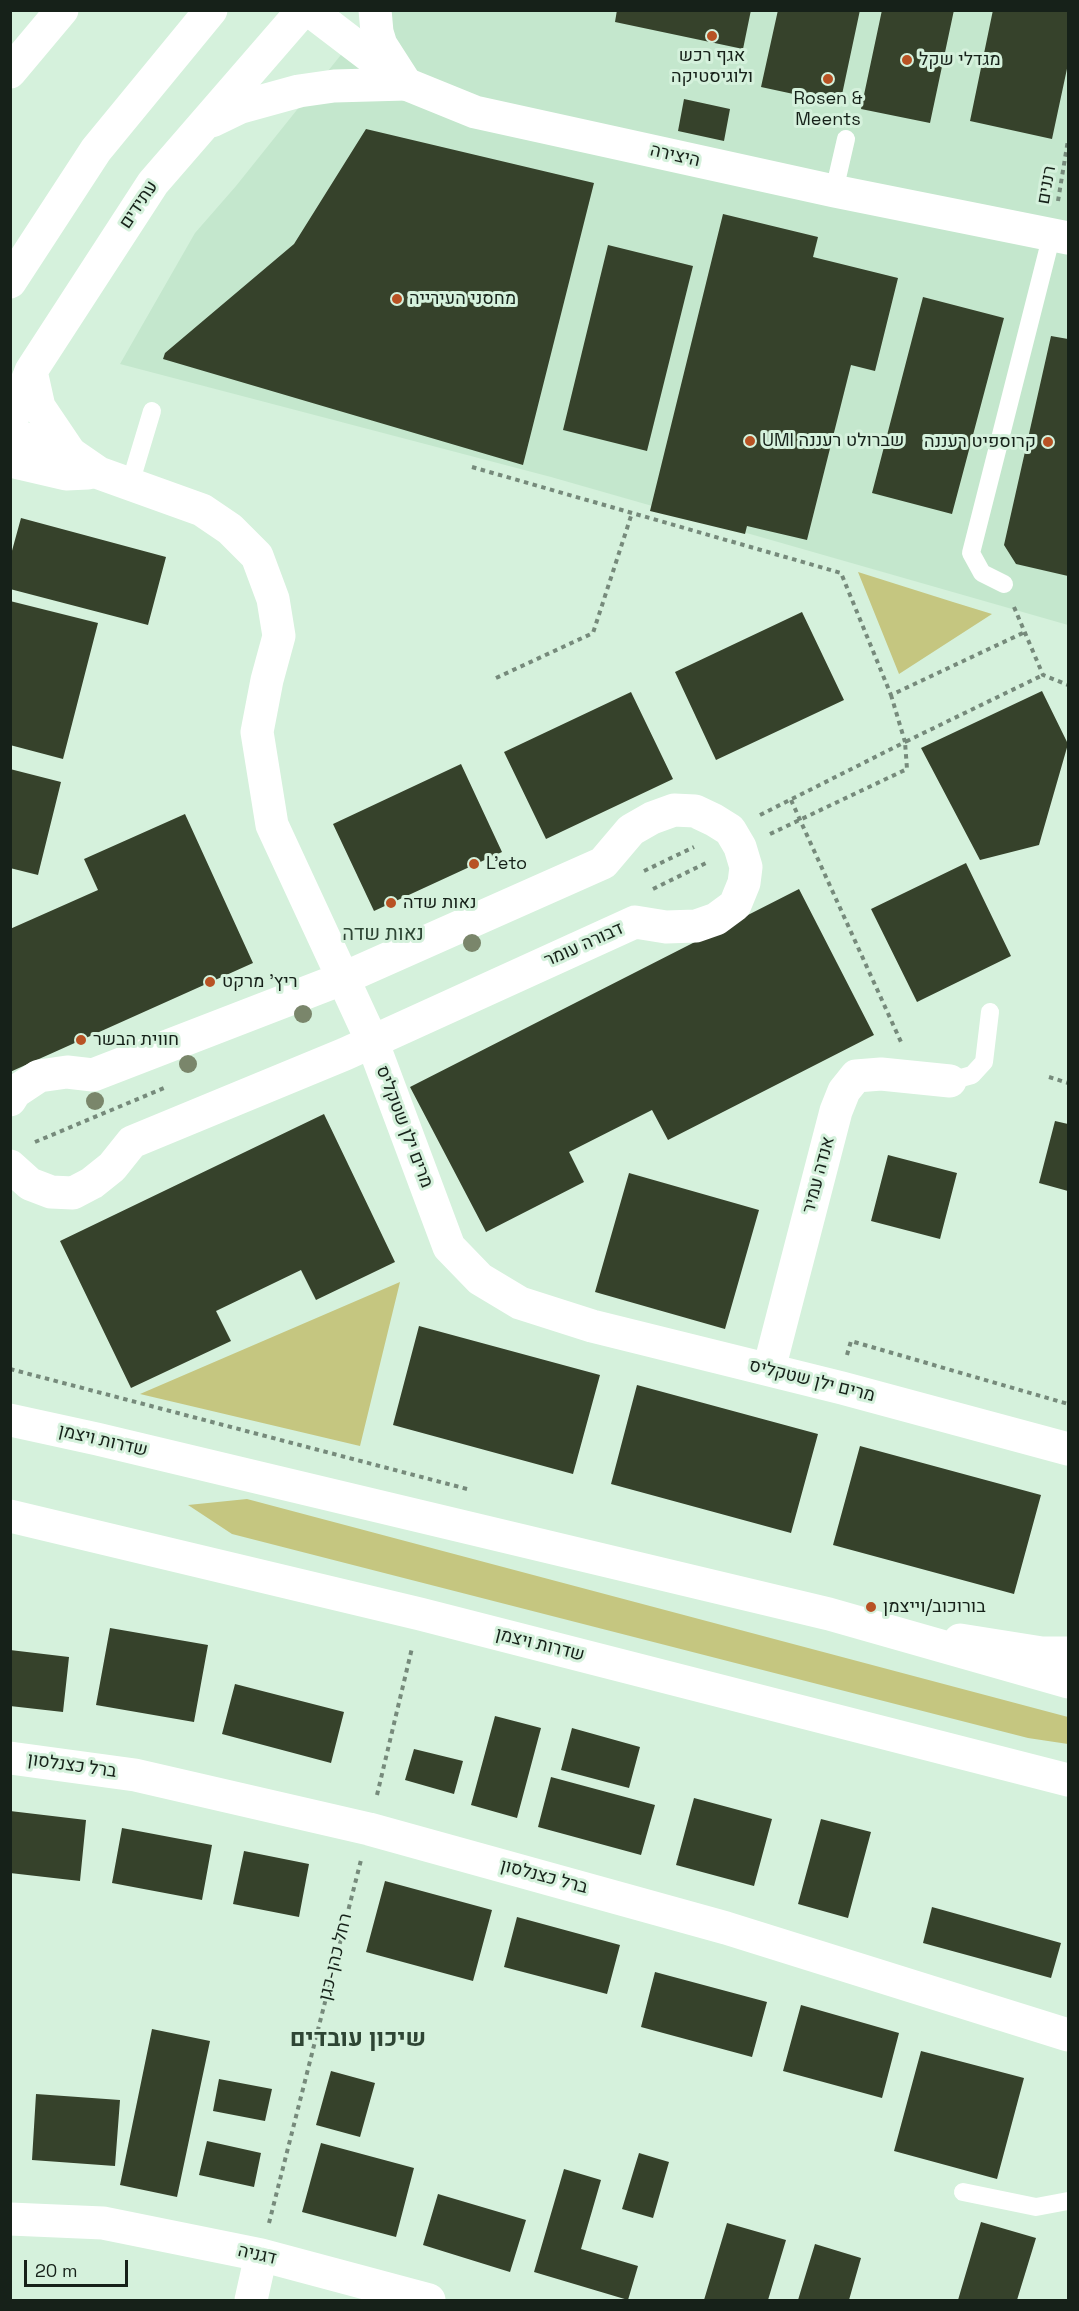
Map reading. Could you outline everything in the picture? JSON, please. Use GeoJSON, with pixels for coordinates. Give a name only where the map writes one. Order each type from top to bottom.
{"type":"FeatureCollection","features":[{"type":"Feature","properties":{"kind":"street"},"geometry":{"type":"LineString","coordinates":[[10,72],[62,10]]}},
{"type":"Feature","properties":{"kind":"street"},"geometry":{"type":"LineString","coordinates":[[10,282],[96,150],[211,10]]}},
{"type":"Feature","properties":{"kind":"street","name":"עתידים"},"geometry":{"type":"LineString","coordinates":[[10,424],[31,371],[153,183],[303,10]]}},
{"type":"Feature","properties":{"kind":"street","name":"היצירה"},"geometry":{"type":"LineString","coordinates":[[309,10],[406,84],[475,112],[834,191],[1060,236]]}},
{"type":"Feature","properties":{"kind":"street"},"geometry":{"type":"LineString","coordinates":[[375,10],[381,45],[406,84]]}},
{"type":"Feature","properties":{"kind":"street"},"geometry":{"type":"LineString","coordinates":[[202,126],[241,107],[299,91],[334,86],[406,84]]}},
{"type":"Feature","properties":{"kind":"street"},"geometry":{"type":"LineString","coordinates":[[31,371],[39,407],[70,453]]}},
{"type":"Feature","properties":{"kind":"street","name":"מרים ילן שטקליס"},"geometry":{"type":"LineString","coordinates":[[10,434],[70,453],[99,473],[202,510],[230,529],[257,556],[273,599],[279,636],[267,680],[257,732],[272,825],[372,1041],[449,1246],[480,1279],[520,1303],[592,1326],[842,1388],[1068,1449]]}},
{"type":"Feature","properties":{"kind":"street","name":"מרים ילן שטקליס"},"geometry":{"type":"LineString","coordinates":[[10,461],[66,474],[99,473]]}},
{"type":"Feature","properties":{"kind":"street","name":"דבורה עומר"},"geometry":{"type":"LineString","coordinates":[[10,1101],[15,1092],[39,1076],[67,1072],[93,1075],[344,978],[603,863],[631,830],[652,818],[674,810],[695,811],[714,820],[730,830],[740,847],[746,867],[744,883],[735,905],[716,919],[696,926],[666,927],[635,922],[372,1041],[132,1142],[112,1167],[92,1183],[73,1193],[51,1192],[30,1184],[10,1166]]}},
{"type":"Feature","properties":{"kind":"street","name":"אנדה עמיר"},"geometry":{"type":"LineString","coordinates":[[769,1370],[836,1111],[844,1091],[856,1076],[881,1074],[950,1081]]}},
{"type":"Feature","properties":{"kind":"street","name":"שדרות ויצמן"},"geometry":{"type":"LineString","coordinates":[[10,1420],[109,1441],[887,1629],[1068,1682]]}},
{"type":"Feature","properties":{"kind":"street","name":"שדרות ויצמן"},"geometry":{"type":"LineString","coordinates":[[10,1516],[420,1614],[1068,1780]]}},
{"type":"Feature","properties":{"kind":"street"},"geometry":{"type":"LineString","coordinates":[[887,1629],[1042,1653],[1068,1653]]}},
{"type":"Feature","properties":{"kind":"street","name":"ברל כצנלסון"},"geometry":{"type":"LineString","coordinates":[[10,1758],[135,1775],[369,1829],[726,1928],[1068,2035]]}},
{"type":"Feature","properties":{"kind":"street","name":"דגניה"},"geometry":{"type":"LineString","coordinates":[[10,2218],[103,2223],[261,2255],[429,2301]]}},
{"type":"Feature","properties":{"kind":"street"},"geometry":{"type":"LineString","coordinates":[[251,2301],[261,2255]]}},
{"type":"Feature","properties":{"kind":"lane"},"geometry":{"type":"LineString","coordinates":[[834,191],[846,139]]}},
{"type":"Feature","properties":{"kind":"lane"},"geometry":{"type":"LineString","coordinates":[[1004,584],[982,573],[971,553],[1060,236]]}},
{"type":"Feature","properties":{"kind":"lane"},"geometry":{"type":"LineString","coordinates":[[130,484],[152,411]]}},
{"type":"Feature","properties":{"kind":"lane"},"geometry":{"type":"LineString","coordinates":[[950,1081],[972,1075],[984,1062],[990,1012]]}},
{"type":"Feature","properties":{"kind":"lane"},"geometry":{"type":"LineString","coordinates":[[963,2192],[1036,2207],[1068,2201]]}},
{"type":"Feature","properties":{"kind":"path","name":"רננים"},"geometry":{"type":"LineString","coordinates":[[1060,236],[1068,140]]}},
{"type":"Feature","properties":{"kind":"path"},"geometry":{"type":"LineString","coordinates":[[472,467],[841,573],[891,695],[1025,632]]}},
{"type":"Feature","properties":{"kind":"path"},"geometry":{"type":"LineString","coordinates":[[496,678],[593,633],[632,513]]}},
{"type":"Feature","properties":{"kind":"path"},"geometry":{"type":"LineString","coordinates":[[1004,584],[1043,675],[1068,685]]}},
{"type":"Feature","properties":{"kind":"path"},"geometry":{"type":"LineString","coordinates":[[907,769],[905,742],[1043,675]]}},
{"type":"Feature","properties":{"kind":"path"},"geometry":{"type":"LineString","coordinates":[[791,800],[917,1078]]}},
{"type":"Feature","properties":{"kind":"path"},"geometry":{"type":"LineString","coordinates":[[1049,1077],[1068,1083]]}},
{"type":"Feature","properties":{"kind":"path"},"geometry":{"type":"LineString","coordinates":[[842,1388],[851,1341],[1068,1404]]}},
{"type":"Feature","properties":{"kind":"path","name":"רחל כהן-כגן"},"geometry":{"type":"LineString","coordinates":[[261,2255],[369,1829],[420,1614]]}},
{"type":"Feature","properties":{"kind":"shaded area"},"geometry":{"type":"Polygon","coordinates":[[[376,11],[1068,11],[1068,625],[551,477],[120,364],[195,233],[236,186],[376,11]]]}},
{"type":"Feature","properties":{"kind":"green space"},"geometry":{"type":"Polygon","coordinates":[[[858,572],[953,602],[992,614],[899,674],[858,572]]]}},
{"type":"Feature","properties":{"kind":"green space"},"geometry":{"type":"Polygon","coordinates":[[[400,1282],[360,1446],[140,1394],[400,1282]]]}},
{"type":"Feature","properties":{"kind":"green space"},"geometry":{"type":"Polygon","coordinates":[[[247,1499],[1068,1717],[1068,1744],[1028,1738],[232,1534],[188,1505],[247,1499]]]}},
{"type":"Feature","properties":{"kind":"building","name":"אגף רכש ולוגיסטיקה"},"geometry":{"type":"Polygon","coordinates":[[[617,10],[751,10],[743,49],[615,22],[617,10]]]}},
{"type":"Feature","properties":{"kind":"building"},"geometry":{"type":"Polygon","coordinates":[[[778,10],[860,10],[840,104],[761,87],[778,10]]]}},
{"type":"Feature","properties":{"kind":"building","name":"מגדלי שקל"},"geometry":{"type":"Polygon","coordinates":[[[882,10],[954,10],[930,123],[861,109],[882,10]]]}},
{"type":"Feature","properties":{"kind":"building"},"geometry":{"type":"Polygon","coordinates":[[[993,10],[1068,10],[1068,64],[1052,139],[970,121],[993,10]]]}},
{"type":"Feature","properties":{"kind":"building"},"geometry":{"type":"Polygon","coordinates":[[[684,99],[730,109],[724,141],[678,131],[684,99]]]}},
{"type":"Feature","properties":{"kind":"building","name":"מחסני העירייה"},"geometry":{"type":"Polygon","coordinates":[[[366,129],[594,183],[523,465],[163,359],[165,353],[294,244],[366,129]]]}},
{"type":"Feature","properties":{"kind":"building","name":"UMI שברולט רעננה"},"geometry":{"type":"Polygon","coordinates":[[[723,214],[818,237],[813,257],[898,278],[875,371],[851,365],[807,540],[747,526],[745,534],[650,511],[723,214]]]}},
{"type":"Feature","properties":{"kind":"building"},"geometry":{"type":"Polygon","coordinates":[[[608,245],[693,266],[647,451],[563,430],[608,245]]]}},
{"type":"Feature","properties":{"kind":"building"},"geometry":{"type":"Polygon","coordinates":[[[923,297],[1004,318],[952,514],[872,493],[923,297]]]}},
{"type":"Feature","properties":{"kind":"building","name":"קרוספיט רעננה"},"geometry":{"type":"Polygon","coordinates":[[[1051,336],[1068,339],[1068,576],[1016,564],[1004,545],[1051,336]]]}},
{"type":"Feature","properties":{"kind":"building"},"geometry":{"type":"Polygon","coordinates":[[[21,518],[166,557],[148,625],[10,589],[10,558],[21,518]]]}},
{"type":"Feature","properties":{"kind":"building"},"geometry":{"type":"Polygon","coordinates":[[[10,601],[98,623],[63,759],[10,745],[10,601]]]}},
{"type":"Feature","properties":{"kind":"building"},"geometry":{"type":"Polygon","coordinates":[[[802,612],[844,700],[716,760],[675,672],[802,612]]]}},
{"type":"Feature","properties":{"kind":"building"},"geometry":{"type":"Polygon","coordinates":[[[1042,691],[1068,744],[1039,845],[980,860],[921,748],[1042,691]]]}},
{"type":"Feature","properties":{"kind":"building"},"geometry":{"type":"Polygon","coordinates":[[[631,692],[673,779],[546,839],[504,752],[631,692]]]}},
{"type":"Feature","properties":{"kind":"building"},"geometry":{"type":"Polygon","coordinates":[[[461,764],[502,852],[374,911],[333,824],[461,764]]]}},
{"type":"Feature","properties":{"kind":"building"},"geometry":{"type":"Polygon","coordinates":[[[10,769],[61,782],[38,875],[10,868],[10,769]]]}},
{"type":"Feature","properties":{"kind":"building"},"geometry":{"type":"Polygon","coordinates":[[[185,814],[253,963],[10,1072],[10,929],[98,890],[84,859],[185,814]]]}},
{"type":"Feature","properties":{"kind":"building"},"geometry":{"type":"Polygon","coordinates":[[[966,863],[1011,956],[917,1002],[871,909],[966,863]]]}},
{"type":"Feature","properties":{"kind":"building"},"geometry":{"type":"Polygon","coordinates":[[[799,889],[874,1035],[668,1140],[652,1110],[569,1152],[584,1182],[486,1232],[410,1087],[799,889]]]}},
{"type":"Feature","properties":{"kind":"building"},"geometry":{"type":"Polygon","coordinates":[[[324,1114],[395,1262],[316,1300],[301,1270],[216,1311],[231,1341],[131,1388],[60,1241],[324,1114]]]}},
{"type":"Feature","properties":{"kind":"building"},"geometry":{"type":"Polygon","coordinates":[[[1055,1121],[1068,1124],[1068,1191],[1039,1183],[1055,1121]]]}},
{"type":"Feature","properties":{"kind":"building"},"geometry":{"type":"Polygon","coordinates":[[[888,1155],[957,1173],[940,1239],[871,1221],[888,1155]]]}},
{"type":"Feature","properties":{"kind":"building"},"geometry":{"type":"Polygon","coordinates":[[[629,1173],[759,1210],[725,1329],[595,1292],[629,1173]]]}},
{"type":"Feature","properties":{"kind":"building"},"geometry":{"type":"Polygon","coordinates":[[[419,1326],[600,1375],[573,1474],[393,1425],[419,1326]]]}},
{"type":"Feature","properties":{"kind":"building"},"geometry":{"type":"Polygon","coordinates":[[[637,1385],[818,1434],[791,1533],[611,1484],[637,1385]]]}},
{"type":"Feature","properties":{"kind":"building"},"geometry":{"type":"Polygon","coordinates":[[[860,1446],[1041,1495],[1014,1594],[833,1545],[860,1446]]]}},
{"type":"Feature","properties":{"kind":"building"},"geometry":{"type":"Polygon","coordinates":[[[110,1628],[208,1645],[194,1722],[96,1705],[110,1628]]]}},
{"type":"Feature","properties":{"kind":"building"},"geometry":{"type":"Polygon","coordinates":[[[10,1650],[69,1657],[63,1712],[10,1706],[10,1650]]]}},
{"type":"Feature","properties":{"kind":"building"},"geometry":{"type":"Polygon","coordinates":[[[235,1684],[344,1712],[331,1763],[222,1734],[235,1684]]]}},
{"type":"Feature","properties":{"kind":"building"},"geometry":{"type":"Polygon","coordinates":[[[495,1716],[541,1728],[517,1818],[471,1805],[495,1716]]]}},
{"type":"Feature","properties":{"kind":"building"},"geometry":{"type":"Polygon","coordinates":[[[572,1728],[640,1747],[629,1788],[561,1770],[572,1728]]]}},
{"type":"Feature","properties":{"kind":"building"},"geometry":{"type":"Polygon","coordinates":[[[414,1749],[463,1761],[454,1794],[405,1780],[414,1749]]]}},
{"type":"Feature","properties":{"kind":"building"},"geometry":{"type":"Polygon","coordinates":[[[551,1777],[655,1805],[641,1855],[538,1827],[551,1777]]]}},
{"type":"Feature","properties":{"kind":"building"},"geometry":{"type":"Polygon","coordinates":[[[694,1798],[772,1819],[754,1886],[676,1865],[694,1798]]]}},
{"type":"Feature","properties":{"kind":"building"},"geometry":{"type":"Polygon","coordinates":[[[10,1811],[86,1820],[80,1881],[10,1873],[10,1811]]]}},
{"type":"Feature","properties":{"kind":"building"},"geometry":{"type":"Polygon","coordinates":[[[821,1819],[871,1832],[848,1918],[798,1904],[821,1819]]]}},
{"type":"Feature","properties":{"kind":"building"},"geometry":{"type":"Polygon","coordinates":[[[122,1828],[212,1845],[202,1900],[112,1883],[122,1828]]]}},
{"type":"Feature","properties":{"kind":"building"},"geometry":{"type":"Polygon","coordinates":[[[244,1851],[309,1864],[299,1917],[233,1904],[244,1851]]]}},
{"type":"Feature","properties":{"kind":"building"},"geometry":{"type":"Polygon","coordinates":[[[385,1881],[492,1910],[473,1981],[366,1952],[385,1881]]]}},
{"type":"Feature","properties":{"kind":"building"},"geometry":{"type":"Polygon","coordinates":[[[932,1907],[1061,1943],[1051,1978],[923,1943],[932,1907]]]}},
{"type":"Feature","properties":{"kind":"building"},"geometry":{"type":"Polygon","coordinates":[[[517,1917],[620,1945],[607,1994],[504,1967],[517,1917]]]}},
{"type":"Feature","properties":{"kind":"building"},"geometry":{"type":"Polygon","coordinates":[[[655,1972],[767,2002],[752,2057],[641,2027],[655,1972]]]}},
{"type":"Feature","properties":{"kind":"building"},"geometry":{"type":"Polygon","coordinates":[[[801,2005],[899,2033],[882,2098],[783,2071],[801,2005]]]}},
{"type":"Feature","properties":{"kind":"building"},"geometry":{"type":"Polygon","coordinates":[[[152,2029],[210,2041],[177,2197],[120,2185],[152,2029]]]}},
{"type":"Feature","properties":{"kind":"building"},"geometry":{"type":"Polygon","coordinates":[[[921,2051],[1024,2078],[997,2179],[894,2151],[921,2051]]]}},
{"type":"Feature","properties":{"kind":"building"},"geometry":{"type":"Polygon","coordinates":[[[331,2071],[375,2083],[360,2137],[316,2125],[331,2071]]]}},
{"type":"Feature","properties":{"kind":"building"},"geometry":{"type":"Polygon","coordinates":[[[219,2079],[272,2089],[265,2121],[213,2111],[219,2079]]]}},
{"type":"Feature","properties":{"kind":"building"},"geometry":{"type":"Polygon","coordinates":[[[36,2094],[120,2100],[115,2166],[32,2160],[36,2094]]]}},
{"type":"Feature","properties":{"kind":"building"},"geometry":{"type":"Polygon","coordinates":[[[207,2141],[261,2153],[254,2187],[199,2175],[207,2141]]]}},
{"type":"Feature","properties":{"kind":"building"},"geometry":{"type":"Polygon","coordinates":[[[321,2143],[414,2168],[396,2237],[302,2212],[321,2143]]]}},
{"type":"Feature","properties":{"kind":"building"},"geometry":{"type":"Polygon","coordinates":[[[639,2153],[669,2162],[653,2218],[622,2209],[639,2153]]]}},
{"type":"Feature","properties":{"kind":"building"},"geometry":{"type":"Polygon","coordinates":[[[564,2169],[601,2180],[581,2249],[638,2266],[628,2300],[534,2272],[564,2169]]]}},
{"type":"Feature","properties":{"kind":"building"},"geometry":{"type":"Polygon","coordinates":[[[438,2194],[526,2220],[510,2272],[423,2245],[438,2194]]]}},
{"type":"Feature","properties":{"kind":"building"},"geometry":{"type":"Polygon","coordinates":[[[981,2222],[1036,2238],[1017,2300],[958,2300],[981,2222]]]}},
{"type":"Feature","properties":{"kind":"building"},"geometry":{"type":"Polygon","coordinates":[[[727,2223],[786,2240],[768,2300],[704,2300],[727,2223]]]}},
{"type":"Feature","properties":{"kind":"building"},"geometry":{"type":"Polygon","coordinates":[[[815,2244],[861,2258],[849,2300],[798,2300],[815,2244]]]}},
{"type":"Feature","properties":{"kind":"place","name":"אגף רכש ולוגיסטיקה"},"geometry":{"type":"Point","coordinates":[712,36]}},
{"type":"Feature","properties":{"kind":"place","name":"מגדלי שקל"},"geometry":{"type":"Point","coordinates":[907,60]}},
{"type":"Feature","properties":{"kind":"place","name":"Rosen & Meents"},"geometry":{"type":"Point","coordinates":[828,79]}},
{"type":"Feature","properties":{"kind":"place","name":"מחסני העירייה"},"geometry":{"type":"Point","coordinates":[397,299]}},
{"type":"Feature","properties":{"kind":"place","name":"UMI שברולט רעננה"},"geometry":{"type":"Point","coordinates":[750,441]}},
{"type":"Feature","properties":{"kind":"place","name":"קרוספיט רעננה"},"geometry":{"type":"Point","coordinates":[1048,442]}},
{"type":"Feature","properties":{"kind":"place","name":"L'eto"},"geometry":{"type":"Point","coordinates":[474,864]}},
{"type":"Feature","properties":{"kind":"place","name":"נאות שדה"},"geometry":{"type":"Point","coordinates":[391,903]}},
{"type":"Feature","properties":{"kind":"place","name":"ריץ' מרקט"},"geometry":{"type":"Point","coordinates":[210,982]}},
{"type":"Feature","properties":{"kind":"place","name":"חווית הבשר"},"geometry":{"type":"Point","coordinates":[81,1040]}},
{"type":"Feature","properties":{"kind":"place","name":"בורוכוב/וייצמן"},"geometry":{"type":"Point","coordinates":[871,1607]}},
{"type":"Feature","properties":{"kind":"district","name":"נאות שדה"},"geometry":{"type":"Point","coordinates":[383,935]}},
{"type":"Feature","properties":{"kind":"district","name":"שיכון עובדים"},"geometry":{"type":"Point","coordinates":[358,2039]}}]}
